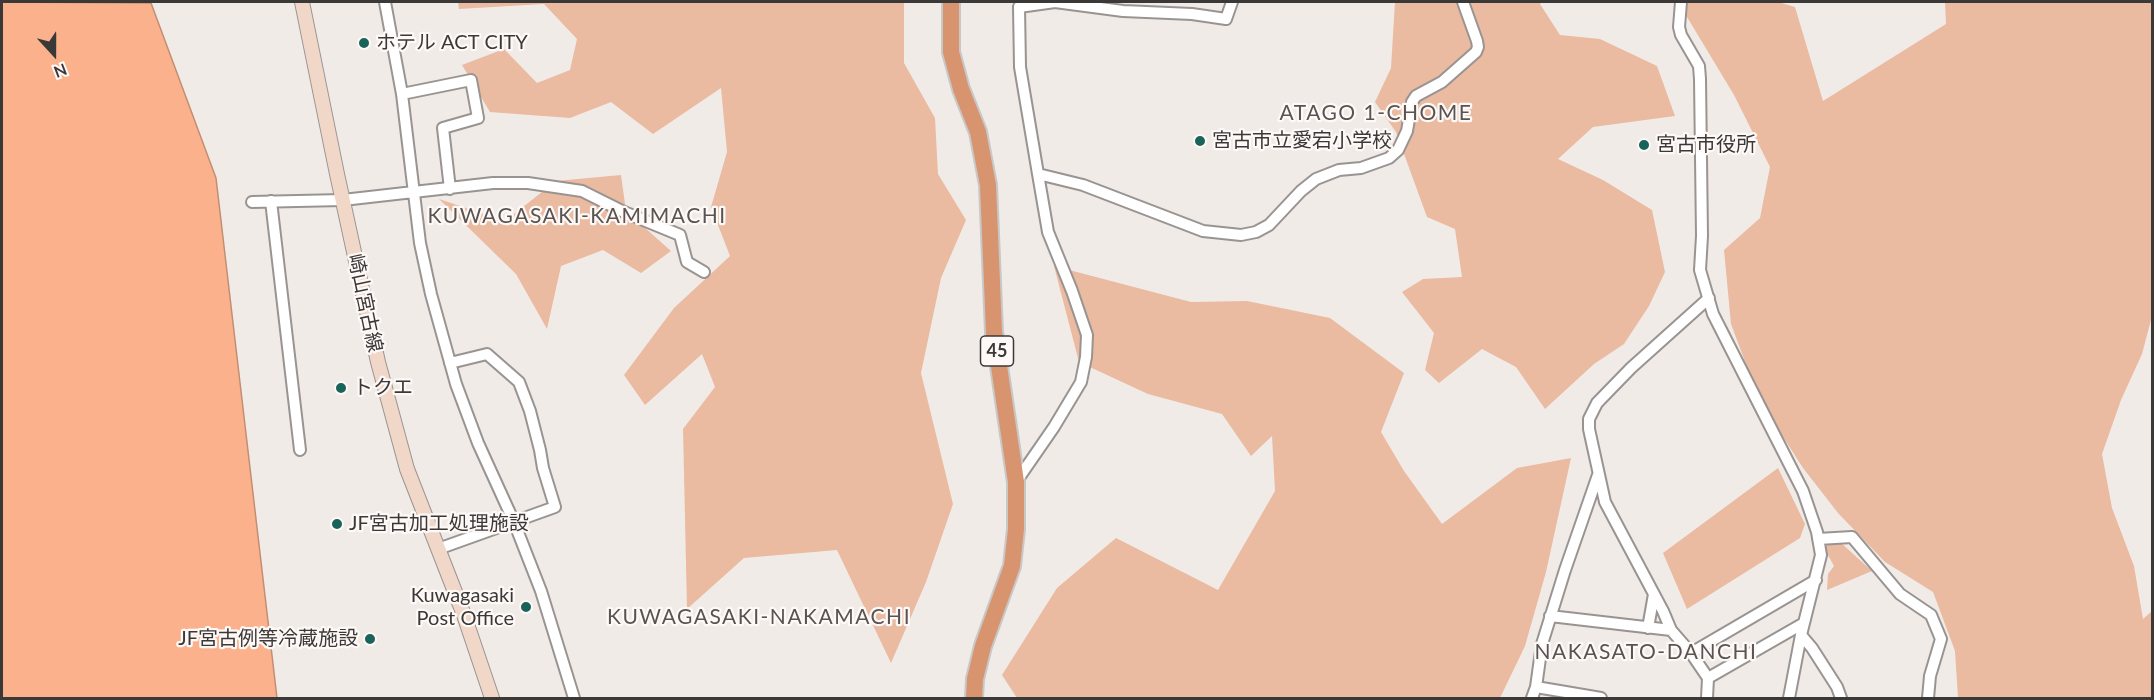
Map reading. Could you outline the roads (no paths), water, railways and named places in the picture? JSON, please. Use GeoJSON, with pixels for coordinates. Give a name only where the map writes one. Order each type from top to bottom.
{"type":"FeatureCollection","features":[{"type":"Feature","properties":{"kind":"highway","name":"45"},"geometry":{"type":"LineString","coordinates":[[951,2],[951,52],[978,132],[988,185],[994,332],[1016,482],[1016,529],[1012,566],[983,646],[975,679],[974,699]]}},
{"type":"Feature","properties":{"kind":"main road","name":"崎山宮古線"},"geometry":{"type":"LineString","coordinates":[[303,2],[381,372],[407,469],[468,626],[492,699]]}},
{"type":"Feature","properties":{"kind":"street"},"geometry":{"type":"LineString","coordinates":[[385,2],[402,94],[422,253],[450,363],[478,443],[514,522],[541,591],[574,699]]}},
{"type":"Feature","properties":{"kind":"street"},"geometry":{"type":"LineString","coordinates":[[1016,482],[1054,427],[1081,382],[1088,335],[1048,231],[1020,68],[1019,7],[1055,2],[1123,6],[1226,19],[1232,2]]}},
{"type":"Feature","properties":{"kind":"street"},"geometry":{"type":"LineString","coordinates":[[1038,174],[1083,184],[1203,231],[1241,235],[1256,232],[1269,225],[1286,210],[1301,191],[1316,179],[1338,170],[1361,168],[1389,158],[1398,150],[1407,131],[1412,102],[1416,96],[1448,76],[1476,52],[1478,47],[1463,2]]}},
{"type":"Feature","properties":{"kind":"street"},"geometry":{"type":"LineString","coordinates":[[1681,2],[1679,27],[1681,35],[1699,66],[1700,79],[1702,236],[1700,270],[1713,314],[1803,491],[1821,555],[1787,698]]}},
{"type":"Feature","properties":{"kind":"street"},"geometry":{"type":"LineString","coordinates":[[402,94],[471,80],[478,118],[443,128],[450,189]]}},
{"type":"Feature","properties":{"kind":"street"},"geometry":{"type":"LineString","coordinates":[[252,202],[343,200],[493,183],[528,183],[582,191],[624,212],[680,235],[687,262],[704,272]]}},
{"type":"Feature","properties":{"kind":"street"},"geometry":{"type":"LineString","coordinates":[[271,201],[300,450]]}},
{"type":"Feature","properties":{"kind":"street"},"geometry":{"type":"LineString","coordinates":[[1707,699],[1708,678],[1671,630],[1605,502],[1589,429],[1589,419],[1597,403],[1631,368],[1709,298]]}},
{"type":"Feature","properties":{"kind":"street"},"geometry":{"type":"LineString","coordinates":[[438,549],[555,507],[530,411],[519,382],[487,354],[450,363]]}},
{"type":"Feature","properties":{"kind":"street"},"geometry":{"type":"LineString","coordinates":[[1532,699],[1542,644],[1598,474]]}},
{"type":"Feature","properties":{"kind":"street"},"geometry":{"type":"LineString","coordinates":[[1818,539],[1852,537],[1900,594],[1931,615],[1941,639],[1930,676],[1928,699]]}},
{"type":"Feature","properties":{"kind":"street"},"geometry":{"type":"LineString","coordinates":[[1691,653],[1816,580]]}},
{"type":"Feature","properties":{"kind":"street"},"geometry":{"type":"LineString","coordinates":[[1648,628],[1654,594]]}},
{"type":"Feature","properties":{"kind":"street"},"geometry":{"type":"LineString","coordinates":[[1551,616],[1671,630]]}},
{"type":"Feature","properties":{"kind":"street"},"geometry":{"type":"LineString","coordinates":[[1708,678],[1804,624]]}},
{"type":"Feature","properties":{"kind":"street"},"geometry":{"type":"LineString","coordinates":[[1801,636],[1812,648],[1841,699]]}},
{"type":"Feature","properties":{"kind":"street"},"geometry":{"type":"LineString","coordinates":[[1536,687],[1601,699]]}},
{"type":"Feature","properties":{"kind":"place","name":"ホテル ACT CITY"},"geometry":{"type":"Point","coordinates":[364,43]}},
{"type":"Feature","properties":{"kind":"place","name":"宮古市立愛宕小学校"},"geometry":{"type":"Point","coordinates":[1200,141]}},
{"type":"Feature","properties":{"kind":"place","name":"宮古市役所"},"geometry":{"type":"Point","coordinates":[1644,145]}},
{"type":"Feature","properties":{"kind":"place","name":"トクエ"},"geometry":{"type":"Point","coordinates":[341,388]}},
{"type":"Feature","properties":{"kind":"place","name":"JF宮古加工処理施設"},"geometry":{"type":"Point","coordinates":[337,524]}},
{"type":"Feature","properties":{"kind":"place","name":"Kuwagasaki Post Office"},"geometry":{"type":"Point","coordinates":[526,607]}},
{"type":"Feature","properties":{"kind":"place","name":"JF宮古例等冷蔵施設"},"geometry":{"type":"Point","coordinates":[370,639]}},
{"type":"Feature","properties":{"kind":"district","name":"ATAGO 1-CHOME"},"geometry":{"type":"Point","coordinates":[1376,113]}},
{"type":"Feature","properties":{"kind":"district","name":"KUWAGASAKI-KAMIMACHI"},"geometry":{"type":"Point","coordinates":[577,216]}},
{"type":"Feature","properties":{"kind":"district","name":"KUWAGASAKI-NAKAMACHI"},"geometry":{"type":"Point","coordinates":[759,617]}},
{"type":"Feature","properties":{"kind":"district","name":"NAKASATO-DANCHI"},"geometry":{"type":"Point","coordinates":[1646,652]}}]}
